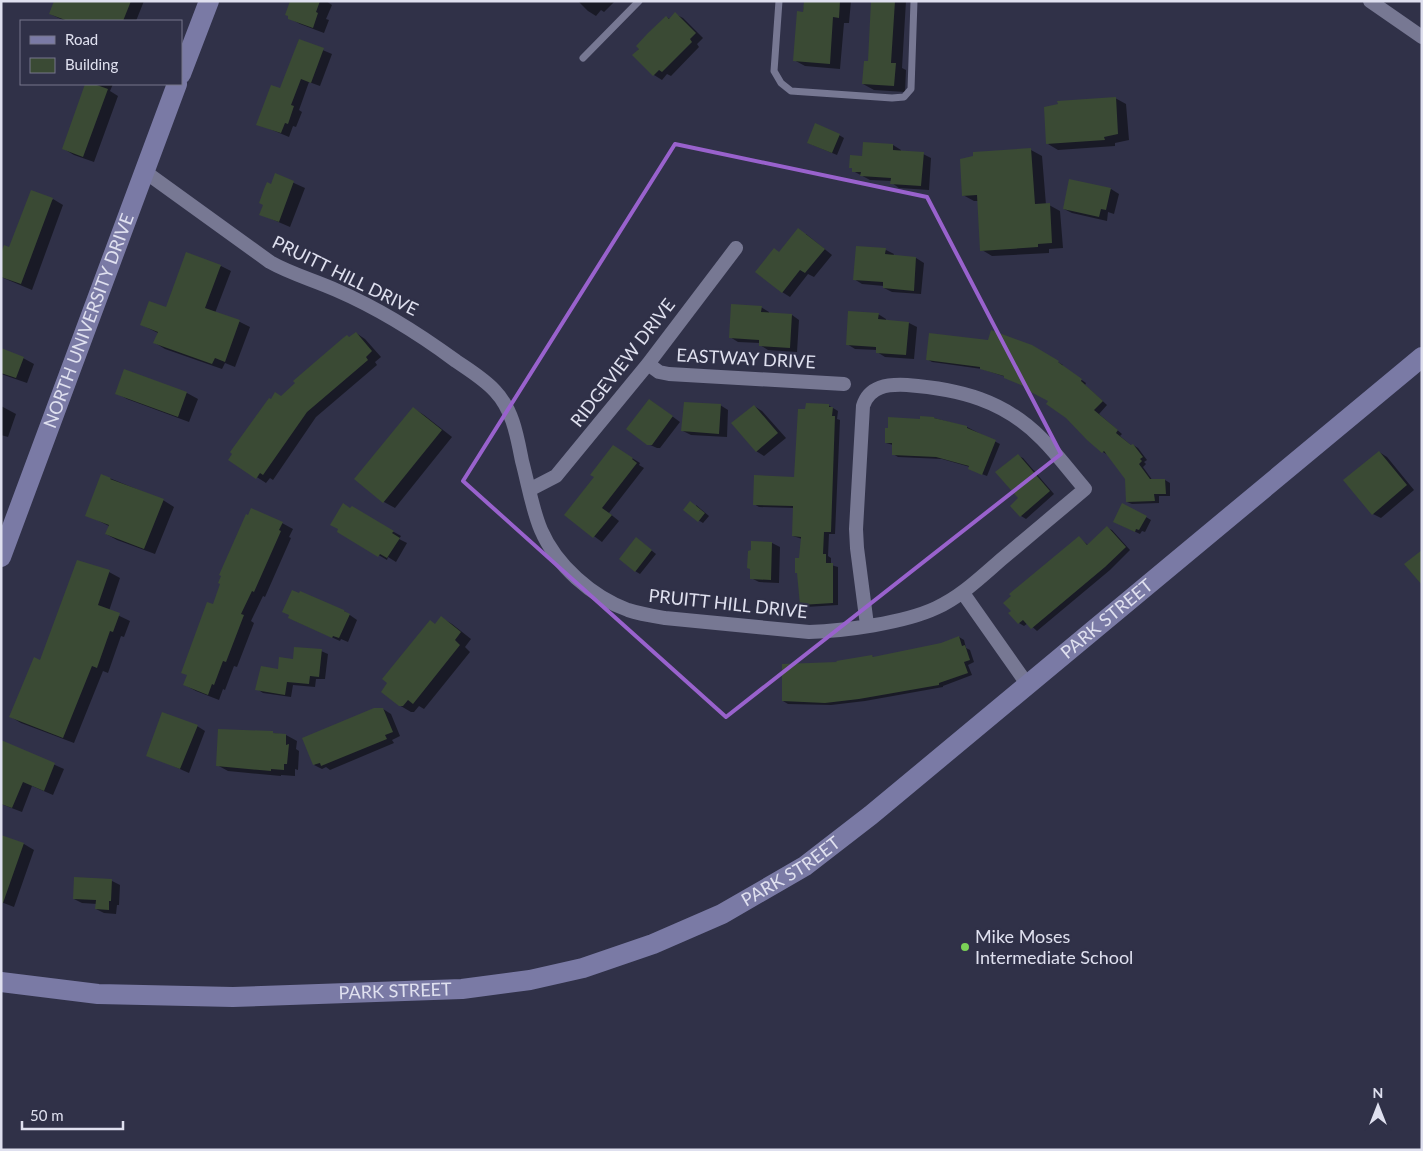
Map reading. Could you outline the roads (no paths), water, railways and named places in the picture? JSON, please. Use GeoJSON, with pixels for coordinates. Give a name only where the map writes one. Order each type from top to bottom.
{"type":"FeatureCollection","features":[{"type":"Feature","properties":{"kind":"street"},"geometry":{"type":"LineString","coordinates":[[182,71],[209,1]]}},
{"type":"Feature","properties":{"kind":"street"},"geometry":{"type":"LineString","coordinates":[[1370,1],[1422,37]]}},
{"type":"Feature","properties":{"kind":"street","name":"NORTH UNIVERSITY DRIVE"},"geometry":{"type":"LineString","coordinates":[[1,557],[177,85]]}},
{"type":"Feature","properties":{"kind":"street","name":"PRUITT HILL DRIVE"},"geometry":{"type":"LineString","coordinates":[[144,171],[270,262],[289,272],[342,292],[394,318],[422,335],[495,391],[506,405],[513,420],[541,530],[552,550],[568,568],[596,593],[628,610],[665,618],[788,631],[828,631],[867,625],[917,615],[963,593],[1085,489],[1043,440],[1014,416],[991,403],[968,394],[930,387],[888,385],[876,390],[865,399],[863,406],[857,509],[857,548],[867,625]]}},
{"type":"Feature","properties":{"kind":"street","name":"RIDGEVIEW DRIVE"},"geometry":{"type":"LineString","coordinates":[[530,490],[556,476],[648,364],[736,248]]}},
{"type":"Feature","properties":{"kind":"street","name":"PARK STREET"},"geometry":{"type":"LineString","coordinates":[[1,982],[98,994],[233,997],[462,989],[530,980],[583,968],[654,944],[722,914],[805,866],[871,815],[1422,357]]}},
{"type":"Feature","properties":{"kind":"street","name":"EASTWAY DRIVE"},"geometry":{"type":"LineString","coordinates":[[648,364],[660,372],[668,374],[844,384]]}},
{"type":"Feature","properties":{"kind":"street"},"geometry":{"type":"LineString","coordinates":[[963,593],[1027,684]]}},
{"type":"Feature","properties":{"kind":"lane"},"geometry":{"type":"LineString","coordinates":[[583,58],[639,1]]}},
{"type":"Feature","properties":{"kind":"lane"},"geometry":{"type":"LineString","coordinates":[[778,1],[774,71],[780,83],[791,91],[892,98],[904,97],[911,89],[914,1]]}},
{"type":"Feature","properties":{"kind":"place","name":"Mike Moses Intermediate School"},"geometry":{"type":"Point","coordinates":[965,947]}}]}
